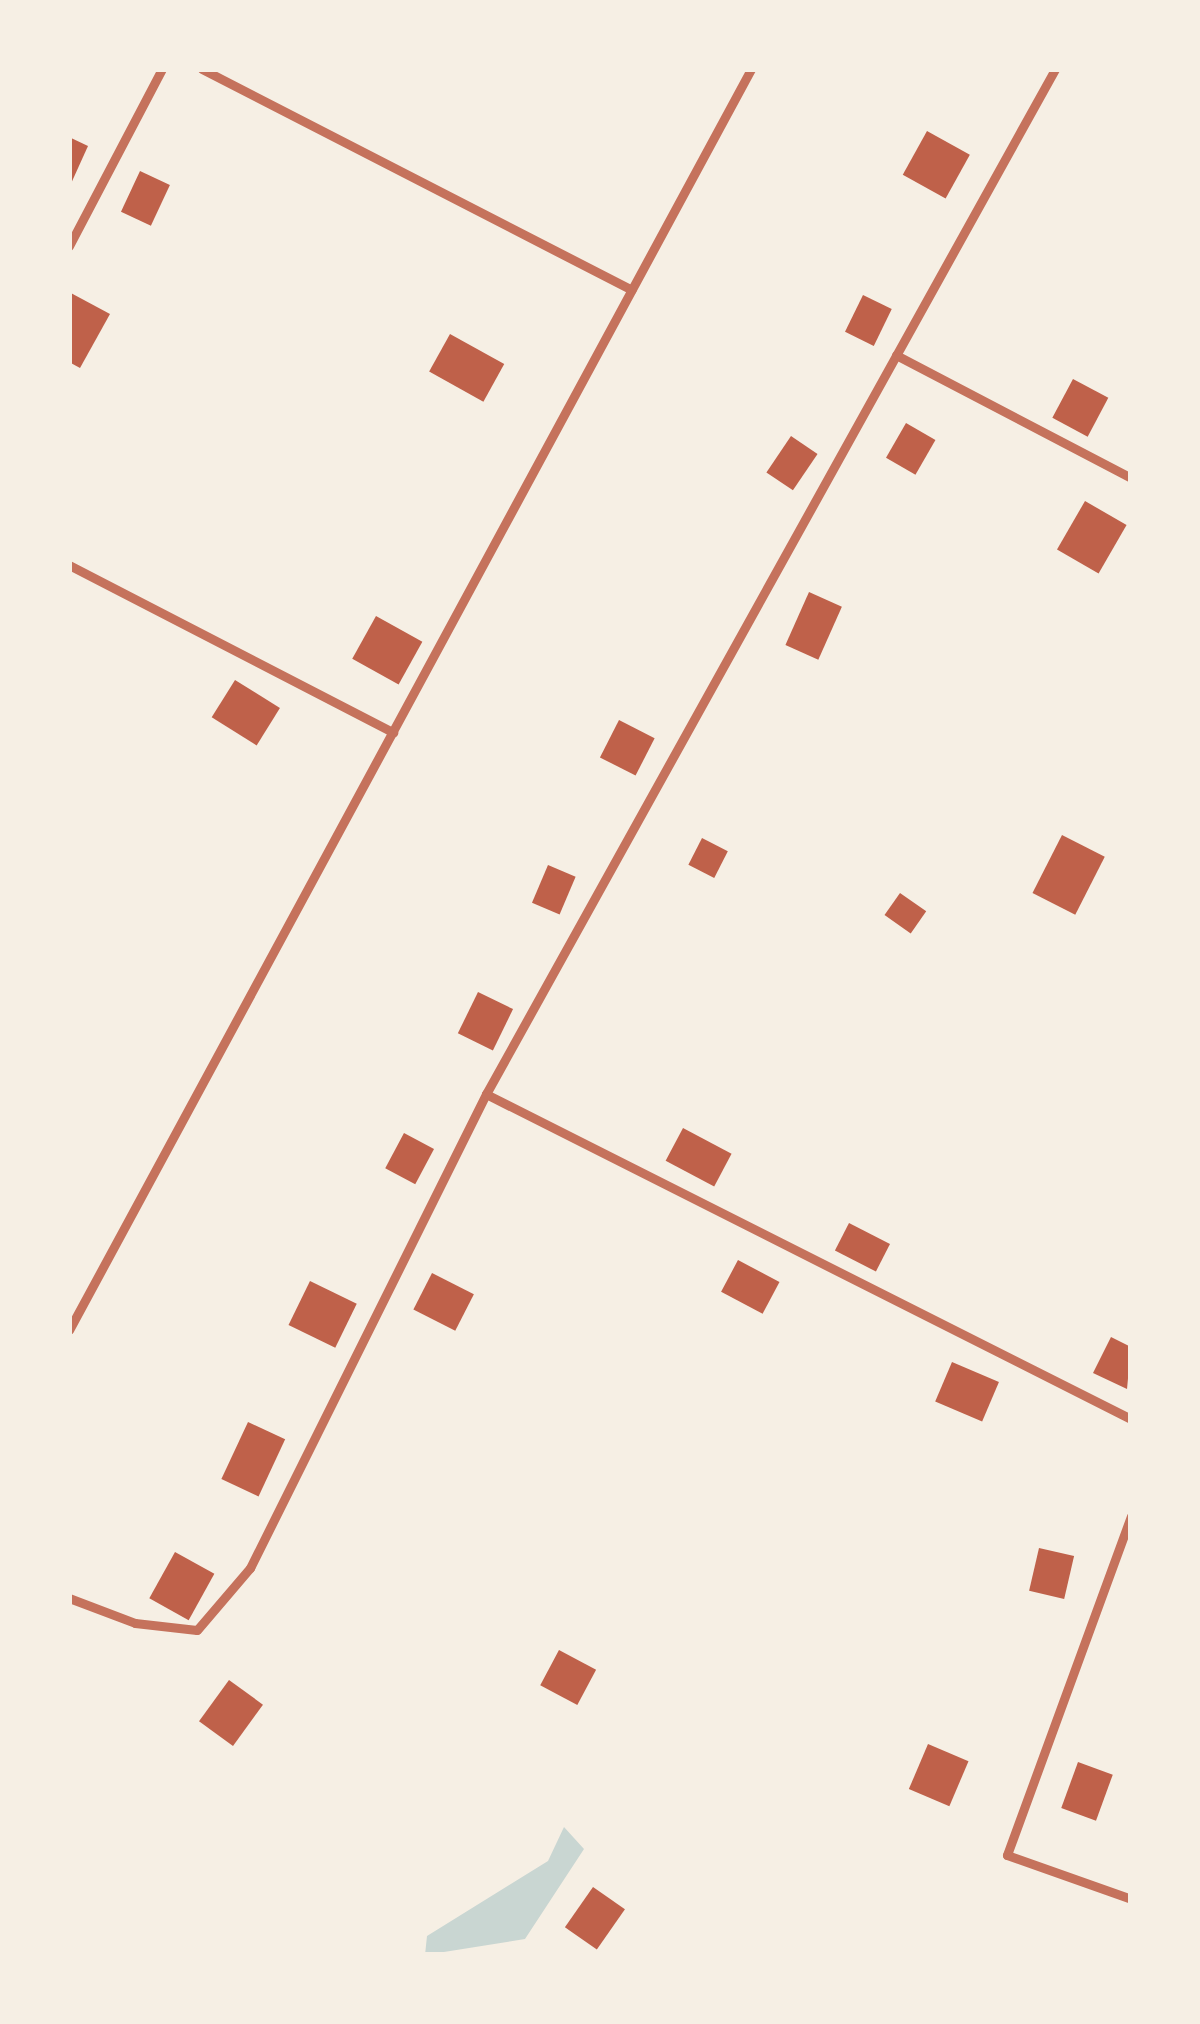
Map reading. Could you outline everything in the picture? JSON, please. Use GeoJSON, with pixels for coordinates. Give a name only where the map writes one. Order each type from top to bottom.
{"type":"FeatureCollection","features":[{"type":"Feature","properties":{"kind":"lane"},"geometry":{"type":"LineString","coordinates":[[69,246],[162,69]]}},
{"type":"Feature","properties":{"kind":"lane"},"geometry":{"type":"LineString","coordinates":[[202,69],[632,290]]}},
{"type":"Feature","properties":{"kind":"lane"},"geometry":{"type":"LineString","coordinates":[[69,1330],[751,69]]}},
{"type":"Feature","properties":{"kind":"lane"},"geometry":{"type":"LineString","coordinates":[[69,1598],[135,1623],[197,1630],[250,1568],[486,1094],[1055,69]]}},
{"type":"Feature","properties":{"kind":"lane"},"geometry":{"type":"LineString","coordinates":[[896,355],[1131,478]]}},
{"type":"Feature","properties":{"kind":"lane"},"geometry":{"type":"LineString","coordinates":[[69,565],[393,732]]}},
{"type":"Feature","properties":{"kind":"lane"},"geometry":{"type":"LineString","coordinates":[[486,1094],[1131,1418]]}},
{"type":"Feature","properties":{"kind":"lane"},"geometry":{"type":"LineString","coordinates":[[1131,1516],[1007,1856],[1131,1899]]}},
{"type":"Feature","properties":{"kind":"shaded area"},"geometry":{"type":"Polygon","coordinates":[[[564,1827],[584,1849],[525,1939],[425,1955],[427,1936],[548,1861],[564,1827]]]}},
{"type":"Feature","properties":{"kind":"building"},"geometry":{"type":"Polygon","coordinates":[[[927,131],[970,155],[946,198],[903,175],[927,131]]]}},
{"type":"Feature","properties":{"kind":"building"},"geometry":{"type":"Polygon","coordinates":[[[69,137],[88,146],[69,188],[69,137]]]}},
{"type":"Feature","properties":{"kind":"building"},"geometry":{"type":"Polygon","coordinates":[[[140,171],[170,185],[151,226],[121,212],[140,171]]]}},
{"type":"Feature","properties":{"kind":"building"},"geometry":{"type":"Polygon","coordinates":[[[69,292],[110,314],[80,368],[69,362],[69,292]]]}},
{"type":"Feature","properties":{"kind":"building"},"geometry":{"type":"Polygon","coordinates":[[[863,295],[892,309],[874,346],[845,332],[863,295]]]}},
{"type":"Feature","properties":{"kind":"building"},"geometry":{"type":"Polygon","coordinates":[[[450,334],[504,364],[483,402],[429,372],[450,334]]]}},
{"type":"Feature","properties":{"kind":"building"},"geometry":{"type":"Polygon","coordinates":[[[1073,379],[1108,398],[1088,437],[1052,418],[1073,379]]]}},
{"type":"Feature","properties":{"kind":"building"},"geometry":{"type":"Polygon","coordinates":[[[906,423],[935,440],[915,475],[886,458],[906,423]]]}},
{"type":"Feature","properties":{"kind":"building"},"geometry":{"type":"Polygon","coordinates":[[[791,436],[818,454],[793,490],[766,472],[791,436]]]}},
{"type":"Feature","properties":{"kind":"building"},"geometry":{"type":"Polygon","coordinates":[[[1085,501],[1127,525],[1099,573],[1057,549],[1085,501]]]}},
{"type":"Feature","properties":{"kind":"building"},"geometry":{"type":"Polygon","coordinates":[[[809,592],[842,607],[818,660],[785,645],[809,592]]]}},
{"type":"Feature","properties":{"kind":"building"},"geometry":{"type":"Polygon","coordinates":[[[376,616],[422,642],[399,685],[352,659],[376,616]]]}},
{"type":"Feature","properties":{"kind":"building"},"geometry":{"type":"Polygon","coordinates":[[[235,680],[280,708],[257,745],[212,717],[235,680]]]}},
{"type":"Feature","properties":{"kind":"building"},"geometry":{"type":"Polygon","coordinates":[[[619,720],[655,738],[636,776],[600,757],[619,720]]]}},
{"type":"Feature","properties":{"kind":"building"},"geometry":{"type":"Polygon","coordinates":[[[1062,835],[1105,857],[1075,915],[1032,893],[1062,835]]]}},
{"type":"Feature","properties":{"kind":"building"},"geometry":{"type":"Polygon","coordinates":[[[702,838],[728,851],[714,878],[688,865],[702,838]]]}},
{"type":"Feature","properties":{"kind":"building"},"geometry":{"type":"Polygon","coordinates":[[[548,865],[576,877],[560,914],[532,903],[548,865]]]}},
{"type":"Feature","properties":{"kind":"building"},"geometry":{"type":"Polygon","coordinates":[[[900,893],[926,911],[911,933],[885,915],[900,893]]]}},
{"type":"Feature","properties":{"kind":"building"},"geometry":{"type":"Polygon","coordinates":[[[478,992],[513,1009],[493,1050],[458,1033],[478,992]]]}},
{"type":"Feature","properties":{"kind":"building"},"geometry":{"type":"Polygon","coordinates":[[[683,1128],[732,1154],[714,1186],[666,1161],[683,1128]]]}},
{"type":"Feature","properties":{"kind":"building"},"geometry":{"type":"Polygon","coordinates":[[[404,1133],[434,1149],[415,1184],[385,1168],[404,1133]]]}},
{"type":"Feature","properties":{"kind":"building"},"geometry":{"type":"Polygon","coordinates":[[[849,1223],[890,1244],[876,1272],[835,1251],[849,1223]]]}},
{"type":"Feature","properties":{"kind":"building"},"geometry":{"type":"Polygon","coordinates":[[[738,1260],[779,1282],[763,1314],[721,1292],[738,1260]]]}},
{"type":"Feature","properties":{"kind":"building"},"geometry":{"type":"Polygon","coordinates":[[[432,1273],[474,1294],[455,1331],[413,1310],[432,1273]]]}},
{"type":"Feature","properties":{"kind":"building"},"geometry":{"type":"Polygon","coordinates":[[[310,1281],[357,1304],[335,1348],[289,1325],[310,1281]]]}},
{"type":"Feature","properties":{"kind":"building"},"geometry":{"type":"Polygon","coordinates":[[[1111,1337],[1131,1347],[1127,1389],[1093,1373],[1111,1337]]]}},
{"type":"Feature","properties":{"kind":"building"},"geometry":{"type":"Polygon","coordinates":[[[952,1362],[999,1382],[982,1422],[935,1402],[952,1362]]]}},
{"type":"Feature","properties":{"kind":"building"},"geometry":{"type":"Polygon","coordinates":[[[248,1422],[285,1439],[259,1496],[221,1479],[248,1422]]]}},
{"type":"Feature","properties":{"kind":"building"},"geometry":{"type":"Polygon","coordinates":[[[1039,1548],[1074,1556],[1064,1599],[1029,1591],[1039,1548]]]}},
{"type":"Feature","properties":{"kind":"building"},"geometry":{"type":"Polygon","coordinates":[[[175,1552],[214,1574],[189,1620],[149,1598],[175,1552]]]}},
{"type":"Feature","properties":{"kind":"building"},"geometry":{"type":"Polygon","coordinates":[[[559,1650],[596,1670],[577,1705],[540,1685],[559,1650]]]}},
{"type":"Feature","properties":{"kind":"building"},"geometry":{"type":"Polygon","coordinates":[[[229,1680],[263,1705],[233,1746],[199,1721],[229,1680]]]}},
{"type":"Feature","properties":{"kind":"building"},"geometry":{"type":"Polygon","coordinates":[[[928,1744],[969,1761],[949,1806],[909,1789],[928,1744]]]}},
{"type":"Feature","properties":{"kind":"building"},"geometry":{"type":"Polygon","coordinates":[[[1078,1762],[1113,1775],[1096,1821],[1061,1808],[1078,1762]]]}},
{"type":"Feature","properties":{"kind":"building"},"geometry":{"type":"Polygon","coordinates":[[[593,1887],[625,1909],[597,1950],[565,1927],[593,1887]]]}}]}
